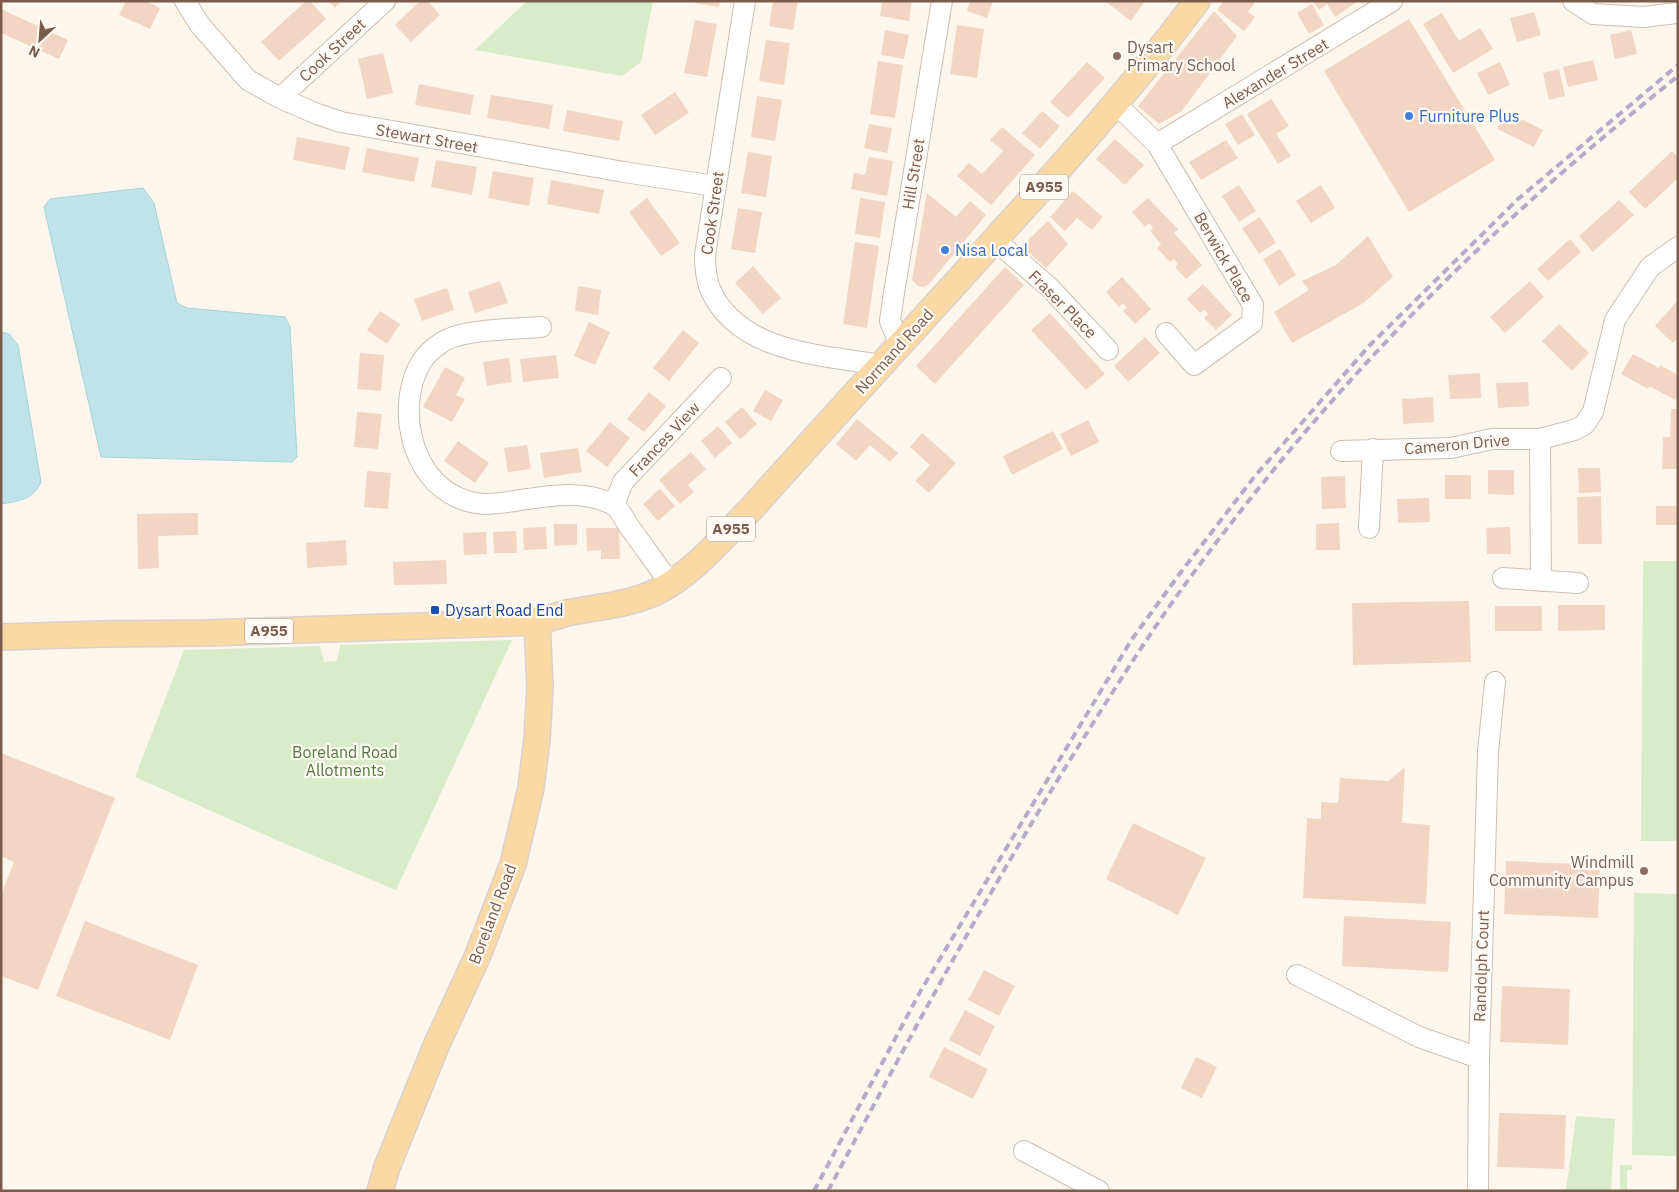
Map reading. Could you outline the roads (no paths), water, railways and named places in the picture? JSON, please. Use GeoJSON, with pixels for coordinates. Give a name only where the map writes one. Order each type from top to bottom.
{"type":"FeatureCollection","features":[{"type":"Feature","properties":{"kind":"main road","name":"Normand Road"},"geometry":{"type":"LineString","coordinates":[[537,622],[567,613],[629,602],[656,592],[704,556],[752,508],[1116,104],[1197,1]]}},
{"type":"Feature","properties":{"kind":"main road","name":"A955"},"geometry":{"type":"LineString","coordinates":[[1,637],[206,633],[537,622]]}},
{"type":"Feature","properties":{"kind":"main road","name":"Boreland Road"},"geometry":{"type":"LineString","coordinates":[[380,1191],[387,1167],[436,1046],[478,955],[513,864],[531,788],[537,739],[540,687],[537,622]]}},
{"type":"Feature","properties":{"kind":"street","name":"Stewart Street"},"geometry":{"type":"LineString","coordinates":[[185,1],[200,25],[248,80],[280,98],[317,114],[341,122],[624,172],[715,186]]}},
{"type":"Feature","properties":{"kind":"street","name":"Cook Street"},"geometry":{"type":"LineString","coordinates":[[280,98],[385,1]]}},
{"type":"Feature","properties":{"kind":"street","name":"Cook Street"},"geometry":{"type":"LineString","coordinates":[[745,1],[705,255],[706,275],[710,288],[718,304],[733,321],[756,337],[777,345],[814,354],[882,365]]}},
{"type":"Feature","properties":{"kind":"street","name":"Hill Street"},"geometry":{"type":"LineString","coordinates":[[900,345],[890,321],[942,1]]}},
{"type":"Feature","properties":{"kind":"street","name":"Alexander Street"},"geometry":{"type":"LineString","coordinates":[[1157,144],[1392,1]]}},
{"type":"Feature","properties":{"kind":"street"},"geometry":{"type":"LineString","coordinates":[[1573,1],[1593,14],[1644,17],[1676,13]]}},
{"type":"Feature","properties":{"kind":"street","name":"Berwick Place"},"geometry":{"type":"LineString","coordinates":[[1116,104],[1157,144],[1253,305],[1252,323],[1194,365],[1166,333]]}},
{"type":"Feature","properties":{"kind":"street","name":"Fraser Place"},"geometry":{"type":"LineString","coordinates":[[995,240],[1050,288],[1108,350]]}},
{"type":"Feature","properties":{"kind":"street","name":"Cameron Drive"},"geometry":{"type":"LineString","coordinates":[[1342,451],[1451,448],[1492,440],[1540,439],[1574,430],[1584,424],[1593,412],[1615,320],[1650,267],[1678,247]]}},
{"type":"Feature","properties":{"kind":"street"},"geometry":{"type":"LineString","coordinates":[[541,327],[460,334],[442,342],[420,364],[411,386],[409,413],[413,444],[427,473],[440,487],[459,498],[486,505],[565,495],[592,496],[614,505],[670,583]]}},
{"type":"Feature","properties":{"kind":"street","name":"Frances View"},"geometry":{"type":"LineString","coordinates":[[614,505],[623,482],[721,378]]}},
{"type":"Feature","properties":{"kind":"street"},"geometry":{"type":"LineString","coordinates":[[1540,439],[1541,580]]}},
{"type":"Feature","properties":{"kind":"street"},"geometry":{"type":"LineString","coordinates":[[1369,528],[1373,449]]}},
{"type":"Feature","properties":{"kind":"street"},"geometry":{"type":"LineString","coordinates":[[1504,578],[1578,583]]}},
{"type":"Feature","properties":{"kind":"street","name":"Randolph Court"},"geometry":{"type":"LineString","coordinates":[[1478,1191],[1479,1058],[1488,752],[1495,682]]}},
{"type":"Feature","properties":{"kind":"street"},"geometry":{"type":"LineString","coordinates":[[1297,975],[1419,1037],[1479,1058]]}},
{"type":"Feature","properties":{"kind":"street"},"geometry":{"type":"LineString","coordinates":[[1024,1151],[1099,1191]]}},
{"type":"Feature","properties":{"kind":"water"},"geometry":{"type":"Polygon","coordinates":[[[143,188],[154,203],[177,303],[187,308],[285,317],[290,327],[297,457],[292,462],[101,457],[44,207],[50,199],[143,188]]]}},
{"type":"Feature","properties":{"kind":"water"},"geometry":{"type":"Polygon","coordinates":[[[1,332],[9,334],[18,345],[41,482],[34,493],[25,499],[1,504],[1,332]]]}},
{"type":"Feature","properties":{"kind":"railway"},"geometry":{"type":"LineString","coordinates":[[814,1191],[920,992],[1132,639],[1181,572],[1255,476],[1370,345],[1518,199],[1678,65]]}},
{"type":"Feature","properties":{"kind":"railway"},"geometry":{"type":"LineString","coordinates":[[828,1191],[951,963],[1049,794],[1148,638],[1227,529],[1266,479],[1348,383],[1435,292],[1544,188],[1678,76]]}},
{"type":"Feature","properties":{"kind":"place","name":"Dysart Primary School"},"geometry":{"type":"Point","coordinates":[1117,56]}},
{"type":"Feature","properties":{"kind":"place","name":"Furniture Plus"},"geometry":{"type":"Point","coordinates":[1409,116]}},
{"type":"Feature","properties":{"kind":"place","name":"Nisa Local"},"geometry":{"type":"Point","coordinates":[945,250]}},
{"type":"Feature","properties":{"kind":"place","name":"Dysart Road End"},"geometry":{"type":"Point","coordinates":[435,610]}},
{"type":"Feature","properties":{"kind":"place","name":"Windmill Community Campus"},"geometry":{"type":"Point","coordinates":[1644,871]}},
{"type":"Feature","properties":{"kind":"park label","name":"Boreland Road Allotments"},"geometry":{"type":"Point","coordinates":[345,761]}}]}
